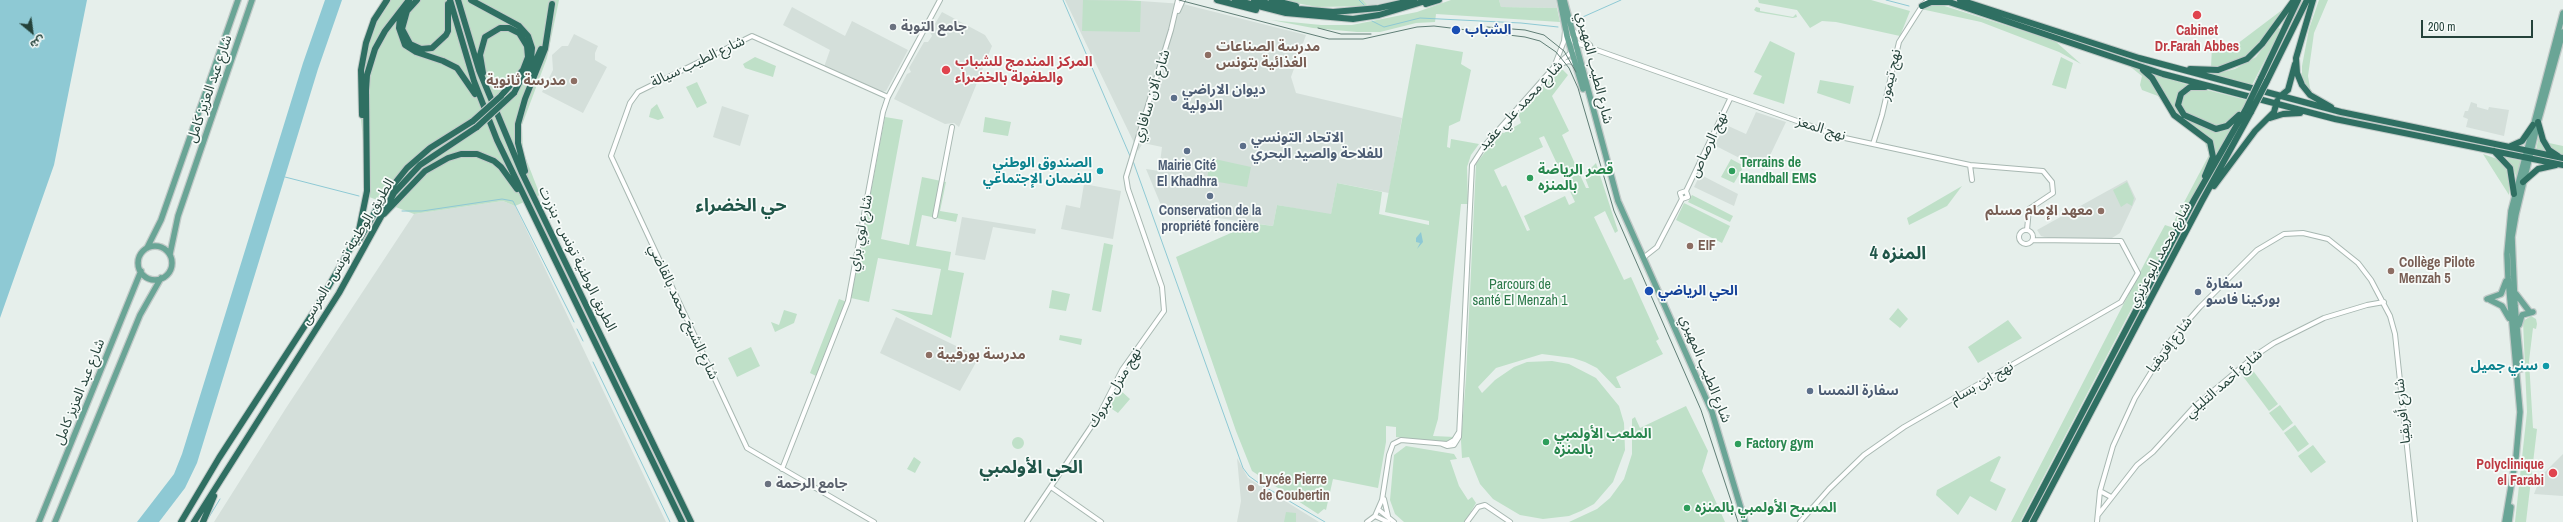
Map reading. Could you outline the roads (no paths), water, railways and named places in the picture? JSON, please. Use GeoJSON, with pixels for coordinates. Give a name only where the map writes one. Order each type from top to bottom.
{"type":"FeatureCollection","features":[{"type":"Feature","properties":{"kind":"highway"},"geometry":{"type":"LineString","coordinates":[[368,160],[361,100],[361,70],[370,31],[387,0]]}},
{"type":"Feature","properties":{"kind":"highway"},"geometry":{"type":"LineString","coordinates":[[411,0],[400,17],[399,28],[402,40],[416,52],[443,61],[456,68],[481,102]]}},
{"type":"Feature","properties":{"kind":"highway","name":"الطريق الوطنية تونس - المرسى"},"geometry":{"type":"LineString","coordinates":[[181,522],[345,259],[362,223],[366,204],[368,160],[366,90],[368,75],[375,49],[385,30],[411,0]]}},
{"type":"Feature","properties":{"kind":"highway"},"geometry":{"type":"LineString","coordinates":[[417,0],[407,11],[402,29],[410,44],[421,49],[427,49],[438,45],[448,31],[449,0]]}},
{"type":"Feature","properties":{"kind":"highway","name":"الطريق الوطنية تونس - بنزرت"},"geometry":{"type":"LineString","coordinates":[[449,0],[481,102],[527,205],[682,522]]}},
{"type":"Feature","properties":{"kind":"highway","name":"الطريق الوطنية تونس - بنزرت"},"geometry":{"type":"LineString","coordinates":[[458,0],[475,59],[535,199],[691,522]]}},
{"type":"Feature","properties":{"kind":"highway"},"geometry":{"type":"LineString","coordinates":[[472,0],[518,26],[528,36],[532,48],[531,60],[514,93]]}},
{"type":"Feature","properties":{"kind":"highway"},"geometry":{"type":"LineString","coordinates":[[1217,0],[1287,17],[1332,20],[1353,19],[1414,0]]}},
{"type":"Feature","properties":{"kind":"highway"},"geometry":{"type":"LineString","coordinates":[[1235,0],[1286,11],[1353,19]]}},
{"type":"Feature","properties":{"kind":"highway"},"geometry":{"type":"LineString","coordinates":[[1254,0],[1286,11],[1379,11],[1439,0]]}},
{"type":"Feature","properties":{"kind":"highway"},"geometry":{"type":"LineString","coordinates":[[1272,0],[1299,7],[1348,11]]}},
{"type":"Feature","properties":{"kind":"highway"},"geometry":{"type":"LineString","coordinates":[[1379,11],[1404,0]]}},
{"type":"Feature","properties":{"kind":"highway"},"geometry":{"type":"LineString","coordinates":[[1379,11],[1429,0]]}},
{"type":"Feature","properties":{"kind":"highway"},"geometry":{"type":"LineString","coordinates":[[1943,0],[1975,6]]}},
{"type":"Feature","properties":{"kind":"highway"},"geometry":{"type":"LineString","coordinates":[[1960,0],[2173,68],[2277,98],[2507,146],[2528,154]]}},
{"type":"Feature","properties":{"kind":"highway"},"geometry":{"type":"LineString","coordinates":[[2173,68],[2218,70],[2240,62],[2262,44],[2294,0]]}},
{"type":"Feature","properties":{"kind":"highway","name":"شارع محمد البوعزيزي"},"geometry":{"type":"LineString","coordinates":[[2264,80],[2298,0]]}},
{"type":"Feature","properties":{"kind":"highway","name":"شارع محمد البوعزيزي"},"geometry":{"type":"LineString","coordinates":[[2025,522],[2197,201],[2307,0]]}},
{"type":"Feature","properties":{"kind":"highway"},"geometry":{"type":"LineString","coordinates":[[1920,4],[1953,1],[2136,66],[2269,101],[2277,98],[2288,90],[2313,0]]}},
{"type":"Feature","properties":{"kind":"highway"},"geometry":{"type":"LineString","coordinates":[[535,199],[521,158],[518,124],[524,99],[545,49],[553,2]]}},
{"type":"Feature","properties":{"kind":"highway","name":"الطريق الوطنية تونس - المرسى"},"geometry":{"type":"LineString","coordinates":[[194,522],[339,293],[394,193],[420,165],[477,127],[514,93],[535,64],[542,48],[553,2]]}},
{"type":"Feature","properties":{"kind":"highway"},"geometry":{"type":"LineString","coordinates":[[345,259],[360,238],[383,198],[399,178],[430,148],[473,121],[501,96],[520,73],[528,57],[525,41],[514,30],[505,28],[494,30],[482,42],[480,55],[487,90]]}},
{"type":"Feature","properties":{"kind":"highway"},"geometry":{"type":"LineString","coordinates":[[2296,58],[2298,75],[2304,89],[2313,97],[2341,112]]}},
{"type":"Feature","properties":{"kind":"highway"},"geometry":{"type":"LineString","coordinates":[[2136,66],[2149,74],[2174,115],[2206,138],[2212,148],[2211,163],[2197,201]]}},
{"type":"Feature","properties":{"kind":"highway"},"geometry":{"type":"LineString","coordinates":[[2160,90],[2158,81],[2163,74],[2168,72],[2188,72]]}},
{"type":"Feature","properties":{"kind":"highway"},"geometry":{"type":"LineString","coordinates":[[2221,88],[2196,86],[2188,88],[2179,99],[2180,110],[2194,121],[2216,129],[2227,126],[2247,110]]}},
{"type":"Feature","properties":{"kind":"highway"},"geometry":{"type":"LineString","coordinates":[[2277,98],[2308,112],[2493,150],[2528,154],[2562,161]]}},
{"type":"Feature","properties":{"kind":"highway"},"geometry":{"type":"LineString","coordinates":[[2197,201],[2263,122],[2274,112],[2277,98]]}},
{"type":"Feature","properties":{"kind":"highway"},"geometry":{"type":"LineString","coordinates":[[2263,122],[2283,114],[2308,112]]}},
{"type":"Feature","properties":{"kind":"highway"},"geometry":{"type":"LineString","coordinates":[[2507,146],[2521,143],[2536,124],[2547,147],[2562,161]]}},
{"type":"Feature","properties":{"kind":"highway"},"geometry":{"type":"LineString","coordinates":[[2493,150],[2510,168],[2514,194]]}},
{"type":"Feature","properties":{"kind":"highway"},"geometry":{"type":"LineString","coordinates":[[378,221],[425,171],[448,158],[469,153],[485,157],[502,167],[527,205]]}},
{"type":"Feature","properties":{"kind":"highway"},"geometry":{"type":"LineString","coordinates":[[2523,182],[2538,169],[2562,161]]}},
{"type":"Feature","properties":{"kind":"highway","name":"شارع محمد البوعزيزي"},"geometry":{"type":"LineString","coordinates":[[2033,522],[2197,201]]}},
{"type":"Feature","properties":{"kind":"highway"},"geometry":{"type":"LineString","coordinates":[[203,522],[221,480]]}},
{"type":"Feature","properties":{"kind":"main road","name":"شارع عبد العزيز كامل"},"geometry":{"type":"LineString","coordinates":[[39,522],[141,272],[139,259],[147,248],[170,196],[238,0]]}},
{"type":"Feature","properties":{"kind":"main road","name":"شارع عبد العزيز كامل"},"geometry":{"type":"LineString","coordinates":[[55,522],[140,315],[161,278],[171,268],[170,254],[178,216],[252,0]]}},
{"type":"Feature","properties":{"kind":"main road"},"geometry":{"type":"LineString","coordinates":[[1560,0],[1567,36],[1574,51],[1576,64],[1589,102]]}},
{"type":"Feature","properties":{"kind":"main road","name":"شارع الطيب المهيري"},"geometry":{"type":"LineString","coordinates":[[1564,0],[1574,42],[1574,51],[1618,201],[1712,412],[1745,522]]}},
{"type":"Feature","properties":{"kind":"main road"},"geometry":{"type":"LineString","coordinates":[[2505,522],[2516,456],[2520,412],[2508,277],[2508,237],[2514,194],[2528,154],[2563,13]]}},
{"type":"Feature","properties":{"kind":"main road"},"geometry":{"type":"LineString","coordinates":[[2536,124],[2563,32]]}},
{"type":"Feature","properties":{"kind":"main road"},"geometry":{"type":"LineString","coordinates":[[2510,522],[2520,456],[2523,413],[2514,290],[2512,236],[2528,154]]}},
{"type":"Feature","properties":{"kind":"main road"},"geometry":{"type":"LineString","coordinates":[[1636,241],[1642,239]]}},
{"type":"Feature","properties":{"kind":"main road"},"geometry":{"type":"LineString","coordinates":[[147,248],[162,247],[170,254]]}},
{"type":"Feature","properties":{"kind":"main road"},"geometry":{"type":"LineString","coordinates":[[141,272],[150,279],[161,278]]}},
{"type":"Feature","properties":{"kind":"main road"},"geometry":{"type":"LineString","coordinates":[[2508,277],[2501,294],[2488,300],[2505,309],[2512,327]]}},
{"type":"Feature","properties":{"kind":"main road"},"geometry":{"type":"LineString","coordinates":[[2514,290],[2518,300],[2531,312],[2522,316],[2518,331]]}},
{"type":"Feature","properties":{"kind":"street","name":"شارع لوي براي"},"geometry":{"type":"LineString","coordinates":[[782,469],[848,300],[883,112],[888,97],[940,0]]}},
{"type":"Feature","properties":{"kind":"street","name":"شارع آلان سافاري"},"geometry":{"type":"LineString","coordinates":[[1126,177],[1176,14],[1178,0]]}},
{"type":"Feature","properties":{"kind":"street","name":"شارع آلان سافاري"},"geometry":{"type":"LineString","coordinates":[[1176,14],[1183,0]]}},
{"type":"Feature","properties":{"kind":"street","name":"نهج تيمور"},"geometry":{"type":"LineString","coordinates":[[1872,144],[1882,115],[1899,42],[1920,4],[1928,0]]}},
{"type":"Feature","properties":{"kind":"street"},"geometry":{"type":"LineString","coordinates":[[1553,69],[1564,41],[1564,19]]}},
{"type":"Feature","properties":{"kind":"street","name":"نهج المعز"},"geometry":{"type":"LineString","coordinates":[[1571,29],[1583,40],[1599,49]]}},
{"type":"Feature","properties":{"kind":"street","name":"شارع الطيب سيالة"},"geometry":{"type":"LineString","coordinates":[[618,135],[634,97],[644,87],[752,36],[888,97]]}},
{"type":"Feature","properties":{"kind":"street","name":"نهج المعز"},"geometry":{"type":"LineString","coordinates":[[1567,36],[1574,42],[1599,49],[1730,98],[1846,138],[1970,165],[2040,171],[2050,178],[2053,193],[2029,209],[2027,230]]}},
{"type":"Feature","properties":{"kind":"street","name":"شارع محمد علي عقيد"},"geometry":{"type":"LineString","coordinates":[[1367,522],[1375,516],[1379,510],[1383,496],[1389,455],[1393,444],[1401,440],[1442,444],[1447,446],[1456,444],[1459,440],[1472,166],[1485,144],[1553,69],[1574,51]]}},
{"type":"Feature","properties":{"kind":"street"},"geometry":{"type":"LineString","coordinates":[[1553,69],[1566,62],[1576,64]]}},
{"type":"Feature","properties":{"kind":"street","name":"نهج الرصاص"},"geometry":{"type":"LineString","coordinates":[[1643,258],[1656,247],[1682,199],[1688,197],[1686,191],[1730,98]]}},
{"type":"Feature","properties":{"kind":"street"},"geometry":{"type":"LineString","coordinates":[[935,216],[952,127]]}},
{"type":"Feature","properties":{"kind":"street","name":"شارع الشيخ محمد بالقاضي"},"geometry":{"type":"LineString","coordinates":[[618,135],[611,152],[614,165],[739,434],[750,451],[874,522]]}},
{"type":"Feature","properties":{"kind":"street"},"geometry":{"type":"LineString","coordinates":[[1970,165],[1972,180]]}},
{"type":"Feature","properties":{"kind":"street","name":"نهج منزل مبروك"},"geometry":{"type":"LineString","coordinates":[[1027,522],[1099,415],[1119,375],[1164,311],[1162,287],[1128,189],[1126,177]]}},
{"type":"Feature","properties":{"kind":"street"},"geometry":{"type":"LineString","coordinates":[[2027,230],[2033,235],[2033,240],[2026,244],[2021,242],[2020,234],[2027,230]]}},
{"type":"Feature","properties":{"kind":"street","name":"شارع إفريقيا"},"geometry":{"type":"LineString","coordinates":[[2097,522],[2100,491],[2113,446],[2135,398],[2151,371],[2186,322],[2258,250],[2284,234],[2314,234],[2328,239],[2361,267],[2384,302]]}},
{"type":"Feature","properties":{"kind":"street","name":"نهج ابن بسام"},"geometry":{"type":"LineString","coordinates":[[1800,522],[1845,472],[1882,442],[2121,302],[2138,273],[2121,241],[2033,240]]}},
{"type":"Feature","properties":{"kind":"street","name":"شارع أحمد التليلي"},"geometry":{"type":"LineString","coordinates":[[2097,516],[2137,465],[2153,452],[2194,407],[2256,355],[2274,343],[2324,318],[2367,305],[2384,302]]}},
{"type":"Feature","properties":{"kind":"street","name":"شارع أفريقيا"},"geometry":{"type":"LineString","coordinates":[[2384,302],[2395,334],[2415,522]]}},
{"type":"Feature","properties":{"kind":"street"},"geometry":{"type":"LineString","coordinates":[[1051,487],[1101,522]]}},
{"type":"Feature","properties":{"kind":"street"},"geometry":{"type":"LineString","coordinates":[[2100,491],[2111,497]]}},
{"type":"Feature","properties":{"kind":"street"},"geometry":{"type":"LineString","coordinates":[[1383,496],[1388,516]]}},
{"type":"Feature","properties":{"kind":"street"},"geometry":{"type":"LineString","coordinates":[[1468,522],[1478,507],[1485,505],[1510,522]]}},
{"type":"Feature","properties":{"kind":"street"},"geometry":{"type":"LineString","coordinates":[[1379,510],[1394,522]]}},
{"type":"Feature","properties":{"kind":"street"},"geometry":{"type":"LineString","coordinates":[[1375,516],[1385,522]]}},
{"type":"Feature","properties":{"kind":"water"},"geometry":{"type":"Polygon","coordinates":[[[0,0],[87,0],[54,165],[0,318],[0,0]]]}},
{"type":"Feature","properties":{"kind":"water"},"geometry":{"type":"Polygon","coordinates":[[[325,0],[342,0],[318,69],[197,463],[185,488],[159,522],[137,522],[174,474],[182,454],[303,63],[325,0]]]}},
{"type":"Feature","properties":{"kind":"water"},"geometry":{"type":"Polygon","coordinates":[[[1421,232],[1423,242],[1417,249],[1420,243],[1416,242],[1416,238],[1421,232]]]}},
{"type":"Feature","properties":{"kind":"waterway"},"geometry":{"type":"LineString","coordinates":[[1063,0],[1130,156]]}},
{"type":"Feature","properties":{"kind":"waterway"},"geometry":{"type":"LineString","coordinates":[[1359,0],[1365,6]]}},
{"type":"Feature","properties":{"kind":"waterway"},"geometry":{"type":"LineString","coordinates":[[1576,20],[1621,0]]}},
{"type":"Feature","properties":{"kind":"waterway"},"geometry":{"type":"LineString","coordinates":[[1886,0],[1909,6]]}},
{"type":"Feature","properties":{"kind":"waterway"},"geometry":{"type":"LineString","coordinates":[[1372,21],[1384,27],[1420,18],[1521,23],[1558,27]]}},
{"type":"Feature","properties":{"kind":"waterway"},"geometry":{"type":"LineString","coordinates":[[1133,161],[1243,468],[1249,476],[1260,484],[1325,522]]}},
{"type":"Feature","properties":{"kind":"waterway"},"geometry":{"type":"LineString","coordinates":[[285,177],[359,196]]}},
{"type":"Feature","properties":{"kind":"waterway"},"geometry":{"type":"LineString","coordinates":[[402,211],[422,211],[502,199],[513,201],[574,322]]}},
{"type":"Feature","properties":{"kind":"waterway"},"geometry":{"type":"LineString","coordinates":[[577,329],[583,341]]}},
{"type":"Feature","properties":{"kind":"waterway"},"geometry":{"type":"LineString","coordinates":[[593,362],[670,522]]}},
{"type":"Feature","properties":{"kind":"waterway"},"geometry":{"type":"LineString","coordinates":[[206,522],[220,499]]}},
{"type":"Feature","properties":{"kind":"tram line"},"geometry":{"type":"LineString","coordinates":[[1179,0],[1329,39],[1363,39],[1417,27],[1434,26],[1525,37],[1540,41],[1556,52],[1569,68],[1578,88],[1614,211],[1701,410],[1738,522]]}},
{"type":"Feature","properties":{"kind":"tram line"},"geometry":{"type":"LineString","coordinates":[[1487,27],[1525,30],[1544,35],[1564,51],[1576,72]]}},
{"type":"Feature","properties":{"kind":"tram line"},"geometry":{"type":"LineString","coordinates":[[1318,28],[1341,34],[1371,34]]}},
{"type":"Feature","properties":{"kind":"place","name":"Cabinet Dr.Farah Abbes"},"geometry":{"type":"Point","coordinates":[2197,15]}},
{"type":"Feature","properties":{"kind":"place","name":"جامع التوبة"},"geometry":{"type":"Point","coordinates":[893,27]}},
{"type":"Feature","properties":{"kind":"place","name":"الشباب"},"geometry":{"type":"Point","coordinates":[1456,30]}},
{"type":"Feature","properties":{"kind":"place","name":"مدرسة الصناعات الغذائية بتونس"},"geometry":{"type":"Point","coordinates":[1208,55]}},
{"type":"Feature","properties":{"kind":"place","name":"المركز المندمج للشباب والطفولة بالخضراء"},"geometry":{"type":"Point","coordinates":[946,70]}},
{"type":"Feature","properties":{"kind":"place","name":"مدرسة ثانوية"},"geometry":{"type":"Point","coordinates":[574,81]}},
{"type":"Feature","properties":{"kind":"place","name":"ديوان الاراضي الدولية"},"geometry":{"type":"Point","coordinates":[1174,98]}},
{"type":"Feature","properties":{"kind":"place","name":"الاتحاد التونسي للفلاحة والصيد البحري"},"geometry":{"type":"Point","coordinates":[1243,146]}},
{"type":"Feature","properties":{"kind":"place","name":"Mairie Cité El Khadhra"},"geometry":{"type":"Point","coordinates":[1187,151]}},
{"type":"Feature","properties":{"kind":"place","name":"الصندوق الوطني للضمان الإجتماعي"},"geometry":{"type":"Point","coordinates":[1100,171]}},
{"type":"Feature","properties":{"kind":"place","name":"Terrains de Handball EMS"},"geometry":{"type":"Point","coordinates":[1732,171]}},
{"type":"Feature","properties":{"kind":"place","name":"قصر الرياضة بالمنزه"},"geometry":{"type":"Point","coordinates":[1530,178]}},
{"type":"Feature","properties":{"kind":"place","name":"Conservation de la propriété foncière"},"geometry":{"type":"Point","coordinates":[1210,196]}},
{"type":"Feature","properties":{"kind":"place","name":"معهد الإمام مسلم"},"geometry":{"type":"Point","coordinates":[2101,211]}},
{"type":"Feature","properties":{"kind":"place","name":"EIF"},"geometry":{"type":"Point","coordinates":[1690,246]}},
{"type":"Feature","properties":{"kind":"place","name":"Collège Pilote Menzah 5"},"geometry":{"type":"Point","coordinates":[2391,271]}},
{"type":"Feature","properties":{"kind":"place","name":"الحي الرياضي"},"geometry":{"type":"Point","coordinates":[1649,291]}},
{"type":"Feature","properties":{"kind":"place","name":"سفارة بوركينا فاسو"},"geometry":{"type":"Point","coordinates":[2198,292]}},
{"type":"Feature","properties":{"kind":"place","name":"مدرسة بورقيبة"},"geometry":{"type":"Point","coordinates":[929,355]}},
{"type":"Feature","properties":{"kind":"place","name":"سني جميل"},"geometry":{"type":"Point","coordinates":[2546,366]}},
{"type":"Feature","properties":{"kind":"place","name":"سفارة النمسا"},"geometry":{"type":"Point","coordinates":[1810,391]}},
{"type":"Feature","properties":{"kind":"place","name":"الملعب الأولمبي بالمنزه"},"geometry":{"type":"Point","coordinates":[1546,442]}},
{"type":"Feature","properties":{"kind":"place","name":"Factory gym"},"geometry":{"type":"Point","coordinates":[1738,444]}},
{"type":"Feature","properties":{"kind":"place","name":"Polyclinique el Farabi"},"geometry":{"type":"Point","coordinates":[2553,473]}},
{"type":"Feature","properties":{"kind":"place","name":"جامع الرحمة"},"geometry":{"type":"Point","coordinates":[768,484]}},
{"type":"Feature","properties":{"kind":"place","name":"Lycée Pierre de Coubertin"},"geometry":{"type":"Point","coordinates":[1251,488]}},
{"type":"Feature","properties":{"kind":"place","name":"المسبح الأولمبي بالمنزه"},"geometry":{"type":"Point","coordinates":[1687,508]}},
{"type":"Feature","properties":{"kind":"district","name":"حي الخضراء"},"geometry":{"type":"Point","coordinates":[741,206]}},
{"type":"Feature","properties":{"kind":"district","name":"المنزه 4"},"geometry":{"type":"Point","coordinates":[1898,254]}},
{"type":"Feature","properties":{"kind":"district","name":"الحي الأولمبي"},"geometry":{"type":"Point","coordinates":[1031,468]}},
{"type":"Feature","properties":{"kind":"park label","name":"Parcours de santé El Menzah 1"},"geometry":{"type":"Point","coordinates":[1520,294]}}]}
